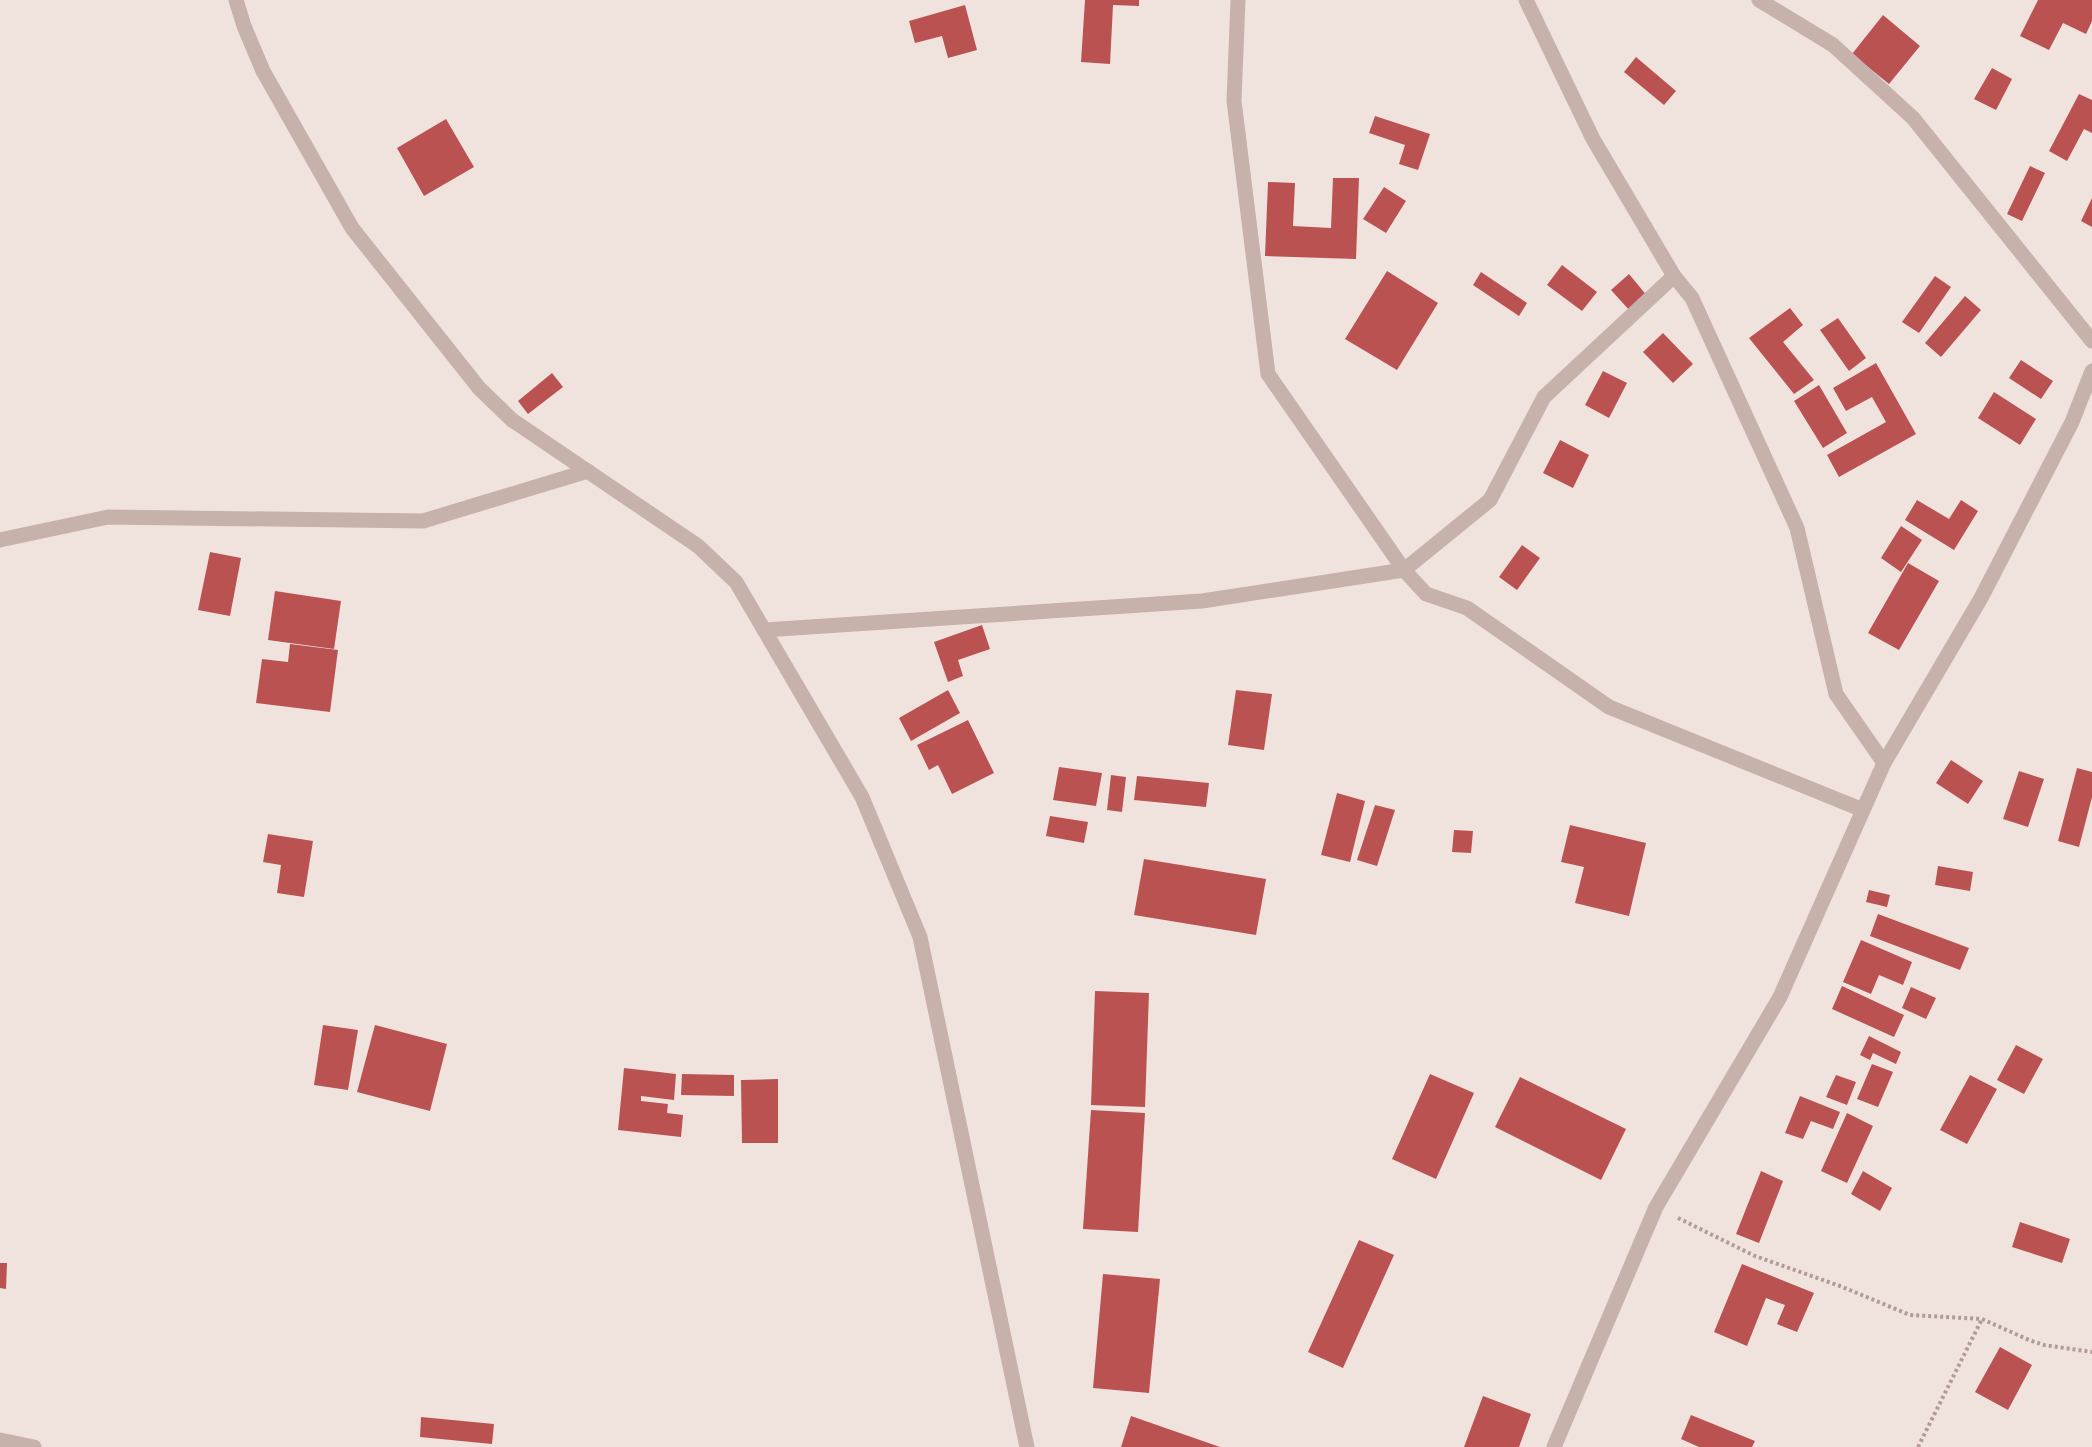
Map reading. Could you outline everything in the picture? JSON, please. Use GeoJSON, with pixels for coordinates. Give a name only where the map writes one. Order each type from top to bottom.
{"type":"FeatureCollection","features":[{"type":"Feature","properties":{"kind":"street"},"geometry":{"type":"LineString","coordinates":[[236,0],[263,71],[352,228],[479,388],[512,420],[698,546],[735,582],[862,797],[920,937],[1027,1447]]}},
{"type":"Feature","properties":{"kind":"street"},"geometry":{"type":"LineString","coordinates":[[1238,0],[1234,101],[1268,374],[1404,570],[1426,594],[1467,608],[1609,707],[1863,810]]}},
{"type":"Feature","properties":{"kind":"street"},"geometry":{"type":"LineString","coordinates":[[1526,0],[1593,139],[1674,276],[1692,298],[1797,528],[1836,694],[1884,763]]}},
{"type":"Feature","properties":{"kind":"street"},"geometry":{"type":"LineString","coordinates":[[1759,0],[1833,45],[1913,118],[2092,341]]}},
{"type":"Feature","properties":{"kind":"street"},"geometry":{"type":"LineString","coordinates":[[764,630],[1202,601],[1404,570],[1490,500],[1544,397],[1674,276]]}},
{"type":"Feature","properties":{"kind":"street"},"geometry":{"type":"LineString","coordinates":[[1554,1447],[1656,1208],[1780,997],[1884,763],[1981,598],[2072,422],[2092,371]]}},
{"type":"Feature","properties":{"kind":"street"},"geometry":{"type":"LineString","coordinates":[[0,540],[108,517],[423,521],[588,471]]}},
{"type":"Feature","properties":{"kind":"street"},"geometry":{"type":"LineString","coordinates":[[0,1440],[34,1447]]}},
{"type":"Feature","properties":{"kind":"path"},"geometry":{"type":"LineString","coordinates":[[1656,1208],[1755,1256],[1840,1286],[1910,1315],[1982,1319],[2044,1345],[2092,1352]]}},
{"type":"Feature","properties":{"kind":"path"},"geometry":{"type":"LineString","coordinates":[[1918,1447],[1982,1319]]}},
{"type":"Feature","properties":{"kind":"building"},"geometry":{"type":"Polygon","coordinates":[[[1085,0],[1139,0],[1139,6],[1113,5],[1110,64],[1081,62],[1085,0]]]}},
{"type":"Feature","properties":{"kind":"building"},"geometry":{"type":"Polygon","coordinates":[[[2038,0],[2092,0],[2092,21],[2086,34],[2063,23],[2049,50],[2020,36],[2038,0]]]}},
{"type":"Feature","properties":{"kind":"building"},"geometry":{"type":"Polygon","coordinates":[[[965,5],[977,50],[948,58],[942,36],[915,43],[909,21],[965,5]]]}},
{"type":"Feature","properties":{"kind":"building"},"geometry":{"type":"Polygon","coordinates":[[[1883,15],[1920,46],[1889,84],[1852,54],[1883,15]]]}},
{"type":"Feature","properties":{"kind":"building"},"geometry":{"type":"Polygon","coordinates":[[[1636,57],[1676,91],[1664,105],[1624,72],[1636,57]]]}},
{"type":"Feature","properties":{"kind":"building"},"geometry":{"type":"Polygon","coordinates":[[[1992,68],[2012,79],[1996,110],[1974,99],[1992,68]]]}},
{"type":"Feature","properties":{"kind":"building"},"geometry":{"type":"Polygon","coordinates":[[[2079,94],[2092,100],[2092,133],[2084,129],[2067,161],[2049,151],[2079,94]]]}},
{"type":"Feature","properties":{"kind":"building"},"geometry":{"type":"Polygon","coordinates":[[[1375,116],[1430,134],[1418,170],[1399,164],[1405,145],[1369,133],[1375,116]]]}},
{"type":"Feature","properties":{"kind":"building"},"geometry":{"type":"Polygon","coordinates":[[[446,119],[474,167],[424,196],[397,148],[446,119]]]}},
{"type":"Feature","properties":{"kind":"building"},"geometry":{"type":"Polygon","coordinates":[[[2030,166],[2045,173],[2022,221],[2007,214],[2030,166]]]}},
{"type":"Feature","properties":{"kind":"building"},"geometry":{"type":"Polygon","coordinates":[[[1333,178],[1359,178],[1356,259],[1265,256],[1268,182],[1295,183],[1293,226],[1331,228],[1333,178]]]}},
{"type":"Feature","properties":{"kind":"building"},"geometry":{"type":"Polygon","coordinates":[[[1384,187],[1406,201],[1386,233],[1363,219],[1384,187]]]}},
{"type":"Feature","properties":{"kind":"building"},"geometry":{"type":"Polygon","coordinates":[[[2092,198],[2092,227],[2081,221],[2092,198]]]}},
{"type":"Feature","properties":{"kind":"building"},"geometry":{"type":"Polygon","coordinates":[[[1562,265],[1597,292],[1582,311],[1547,285],[1562,265]]]}},
{"type":"Feature","properties":{"kind":"building"},"geometry":{"type":"Polygon","coordinates":[[[1387,271],[1438,303],[1397,370],[1345,339],[1387,271]]]}},
{"type":"Feature","properties":{"kind":"building"},"geometry":{"type":"Polygon","coordinates":[[[1481,272],[1527,303],[1519,316],[1473,285],[1481,272]]]}},
{"type":"Feature","properties":{"kind":"building"},"geometry":{"type":"Polygon","coordinates":[[[1629,274],[1648,297],[1631,312],[1611,290],[1629,274]]]}},
{"type":"Feature","properties":{"kind":"building"},"geometry":{"type":"Polygon","coordinates":[[[1935,276],[1951,287],[1919,333],[1902,322],[1935,276]]]}},
{"type":"Feature","properties":{"kind":"building"},"geometry":{"type":"Polygon","coordinates":[[[1965,296],[1981,310],[1941,357],[1925,343],[1965,296]]]}},
{"type":"Feature","properties":{"kind":"building"},"geometry":{"type":"Polygon","coordinates":[[[1790,308],[1803,325],[1783,342],[1814,380],[1794,394],[1749,338],[1790,308]]]}},
{"type":"Feature","properties":{"kind":"building"},"geometry":{"type":"Polygon","coordinates":[[[1838,318],[1866,358],[1849,371],[1820,330],[1838,318]]]}},
{"type":"Feature","properties":{"kind":"building"},"geometry":{"type":"Polygon","coordinates":[[[1663,333],[1693,364],[1673,383],[1643,352],[1663,333]]]}},
{"type":"Feature","properties":{"kind":"building"},"geometry":{"type":"Polygon","coordinates":[[[2021,360],[2053,381],[2041,399],[2009,378],[2021,360]]]}},
{"type":"Feature","properties":{"kind":"building"},"geometry":{"type":"Polygon","coordinates":[[[1876,363],[1916,434],[1839,477],[1827,455],[1886,422],[1872,397],[1846,411],[1833,388],[1876,363]]]}},
{"type":"Feature","properties":{"kind":"building"},"geometry":{"type":"Polygon","coordinates":[[[1603,371],[1627,383],[1609,418],[1585,405],[1603,371]]]}},
{"type":"Feature","properties":{"kind":"building"},"geometry":{"type":"Polygon","coordinates":[[[552,373],[563,387],[528,414],[518,401],[552,373]]]}},
{"type":"Feature","properties":{"kind":"building"},"geometry":{"type":"Polygon","coordinates":[[[1819,385],[1847,433],[1823,448],[1794,401],[1819,385]]]}},
{"type":"Feature","properties":{"kind":"building"},"geometry":{"type":"Polygon","coordinates":[[[1994,392],[2036,419],[2020,445],[1978,418],[1994,392]]]}},
{"type":"Feature","properties":{"kind":"building"},"geometry":{"type":"Polygon","coordinates":[[[1560,440],[1589,455],[1573,488],[1543,473],[1560,440]]]}},
{"type":"Feature","properties":{"kind":"building"},"geometry":{"type":"Polygon","coordinates":[[[1917,500],[1949,519],[1961,500],[1978,511],[1954,550],[1905,520],[1917,500]]]}},
{"type":"Feature","properties":{"kind":"building"},"geometry":{"type":"Polygon","coordinates":[[[1901,526],[1922,540],[1901,572],[1881,558],[1901,526]]]}},
{"type":"Feature","properties":{"kind":"building"},"geometry":{"type":"Polygon","coordinates":[[[1522,545],[1540,558],[1517,590],[1499,577],[1522,545]]]}},
{"type":"Feature","properties":{"kind":"building"},"geometry":{"type":"Polygon","coordinates":[[[210,552],[241,558],[230,616],[198,610],[210,552]]]}},
{"type":"Feature","properties":{"kind":"building"},"geometry":{"type":"Polygon","coordinates":[[[1908,563],[1939,581],[1899,650],[1868,633],[1908,563]]]}},
{"type":"Feature","properties":{"kind":"building"},"geometry":{"type":"Polygon","coordinates":[[[275,591],[341,601],[334,649],[268,640],[275,591]]]}},
{"type":"Feature","properties":{"kind":"building"},"geometry":{"type":"Polygon","coordinates":[[[982,625],[990,649],[958,660],[963,676],[948,682],[934,642],[982,625]]]}},
{"type":"Feature","properties":{"kind":"building"},"geometry":{"type":"Polygon","coordinates":[[[290,644],[338,650],[330,712],[256,703],[262,659],[288,662],[290,644]]]}},
{"type":"Feature","properties":{"kind":"building"},"geometry":{"type":"Polygon","coordinates":[[[948,690],[960,713],[911,741],[899,718],[948,690]]]}},
{"type":"Feature","properties":{"kind":"building"},"geometry":{"type":"Polygon","coordinates":[[[1236,690],[1272,694],[1264,750],[1228,745],[1236,690]]]}},
{"type":"Feature","properties":{"kind":"building"},"geometry":{"type":"Polygon","coordinates":[[[968,720],[994,773],[952,794],[938,765],[929,770],[917,745],[968,720]]]}},
{"type":"Feature","properties":{"kind":"building"},"geometry":{"type":"Polygon","coordinates":[[[1951,760],[1983,781],[1968,804],[1936,783],[1951,760]]]}},
{"type":"Feature","properties":{"kind":"building"},"geometry":{"type":"Polygon","coordinates":[[[1059,767],[1102,773],[1096,806],[1053,800],[1059,767]]]}},
{"type":"Feature","properties":{"kind":"building"},"geometry":{"type":"Polygon","coordinates":[[[2077,768],[2092,772],[2092,797],[2079,847],[2058,841],[2077,768]]]}},
{"type":"Feature","properties":{"kind":"building"},"geometry":{"type":"Polygon","coordinates":[[[2019,771],[2044,779],[2028,827],[2003,819],[2019,771]]]}},
{"type":"Feature","properties":{"kind":"building"},"geometry":{"type":"Polygon","coordinates":[[[1111,775],[1126,777],[1122,812],[1107,810],[1111,775]]]}},
{"type":"Feature","properties":{"kind":"building"},"geometry":{"type":"Polygon","coordinates":[[[1137,776],[1209,783],[1206,807],[1134,800],[1137,776]]]}},
{"type":"Feature","properties":{"kind":"building"},"geometry":{"type":"Polygon","coordinates":[[[1337,793],[1365,801],[1350,862],[1321,855],[1337,793]]]}},
{"type":"Feature","properties":{"kind":"building"},"geometry":{"type":"Polygon","coordinates":[[[1375,805],[1395,810],[1377,866],[1357,860],[1375,805]]]}},
{"type":"Feature","properties":{"kind":"building"},"geometry":{"type":"Polygon","coordinates":[[[1050,816],[1088,822],[1084,843],[1046,836],[1050,816]]]}},
{"type":"Feature","properties":{"kind":"building"},"geometry":{"type":"Polygon","coordinates":[[[1570,825],[1646,843],[1629,916],[1575,903],[1584,867],[1561,862],[1570,825]]]}},
{"type":"Feature","properties":{"kind":"building"},"geometry":{"type":"Polygon","coordinates":[[[1454,830],[1473,831],[1471,853],[1452,852],[1454,830]]]}},
{"type":"Feature","properties":{"kind":"building"},"geometry":{"type":"Polygon","coordinates":[[[268,834],[313,841],[304,897],[277,893],[281,865],[263,862],[268,834]]]}},
{"type":"Feature","properties":{"kind":"building"},"geometry":{"type":"Polygon","coordinates":[[[1144,859],[1266,879],[1256,935],[1134,915],[1144,859]]]}},
{"type":"Feature","properties":{"kind":"building"},"geometry":{"type":"Polygon","coordinates":[[[1938,866],[1973,872],[1970,891],[1935,885],[1938,866]]]}},
{"type":"Feature","properties":{"kind":"building"},"geometry":{"type":"Polygon","coordinates":[[[1869,890],[1890,895],[1887,907],[1866,902],[1869,890]]]}},
{"type":"Feature","properties":{"kind":"building"},"geometry":{"type":"Polygon","coordinates":[[[1878,914],[1969,948],[1960,970],[1870,936],[1878,914]]]}},
{"type":"Feature","properties":{"kind":"building"},"geometry":{"type":"Polygon","coordinates":[[[1861,940],[1912,962],[1903,985],[1879,975],[1871,994],[1843,982],[1861,940]]]}},
{"type":"Feature","properties":{"kind":"building"},"geometry":{"type":"Polygon","coordinates":[[[1842,986],[1904,1015],[1894,1037],[1832,1009],[1842,986]]]}},
{"type":"Feature","properties":{"kind":"building"},"geometry":{"type":"Polygon","coordinates":[[[1911,987],[1936,998],[1926,1019],[1902,1008],[1911,987]]]}},
{"type":"Feature","properties":{"kind":"building"},"geometry":{"type":"Polygon","coordinates":[[[1095,991],[1149,993],[1145,1107],[1091,1105],[1095,991]]]}},
{"type":"Feature","properties":{"kind":"building"},"geometry":{"type":"Polygon","coordinates":[[[323,1025],[358,1030],[348,1090],[314,1085],[323,1025]]]}},
{"type":"Feature","properties":{"kind":"building"},"geometry":{"type":"Polygon","coordinates":[[[375,1025],[447,1044],[430,1111],[357,1092],[375,1025]]]}},
{"type":"Feature","properties":{"kind":"building"},"geometry":{"type":"Polygon","coordinates":[[[1869,1036],[1901,1052],[1896,1064],[1873,1053],[1870,1060],[1860,1055],[1869,1036]]]}},
{"type":"Feature","properties":{"kind":"building"},"geometry":{"type":"Polygon","coordinates":[[[2016,1045],[2043,1059],[2024,1094],[1997,1080],[2016,1045]]]}},
{"type":"Feature","properties":{"kind":"building"},"geometry":{"type":"Polygon","coordinates":[[[1872,1064],[1893,1072],[1878,1107],[1857,1099],[1872,1064]]]}},
{"type":"Feature","properties":{"kind":"building"},"geometry":{"type":"Polygon","coordinates":[[[624,1068],[676,1074],[674,1100],[641,1096],[641,1101],[668,1104],[667,1113],[683,1115],[681,1137],[618,1130],[624,1068]]]}},
{"type":"Feature","properties":{"kind":"building"},"geometry":{"type":"Polygon","coordinates":[[[682,1074],[734,1075],[734,1096],[681,1095],[682,1074]]]}},
{"type":"Feature","properties":{"kind":"building"},"geometry":{"type":"Polygon","coordinates":[[[1430,1074],[1474,1093],[1436,1179],[1392,1159],[1430,1074]]]}},
{"type":"Feature","properties":{"kind":"building"},"geometry":{"type":"Polygon","coordinates":[[[1836,1075],[1856,1082],[1847,1105],[1826,1097],[1836,1075]]]}},
{"type":"Feature","properties":{"kind":"building"},"geometry":{"type":"Polygon","coordinates":[[[1970,1075],[1997,1089],[1967,1144],[1940,1130],[1970,1075]]]}},
{"type":"Feature","properties":{"kind":"building"},"geometry":{"type":"Polygon","coordinates":[[[1520,1077],[1626,1129],[1601,1180],[1495,1127],[1520,1077]]]}},
{"type":"Feature","properties":{"kind":"building"},"geometry":{"type":"Polygon","coordinates":[[[778,1079],[778,1143],[742,1143],[741,1080],[778,1079]]]}},
{"type":"Feature","properties":{"kind":"building"},"geometry":{"type":"Polygon","coordinates":[[[1800,1096],[1840,1112],[1833,1129],[1811,1121],[1803,1139],[1785,1133],[1800,1096]]]}},
{"type":"Feature","properties":{"kind":"building"},"geometry":{"type":"Polygon","coordinates":[[[1091,1110],[1145,1113],[1138,1232],[1083,1229],[1091,1110]]]}},
{"type":"Feature","properties":{"kind":"building"},"geometry":{"type":"Polygon","coordinates":[[[1847,1113],[1873,1126],[1847,1183],[1821,1171],[1847,1113]]]}},
{"type":"Feature","properties":{"kind":"building"},"geometry":{"type":"Polygon","coordinates":[[[1761,1171],[1783,1181],[1759,1243],[1736,1234],[1761,1171]]]}},
{"type":"Feature","properties":{"kind":"building"},"geometry":{"type":"Polygon","coordinates":[[[1863,1171],[1892,1188],[1880,1211],[1851,1194],[1863,1171]]]}},
{"type":"Feature","properties":{"kind":"building"},"geometry":{"type":"Polygon","coordinates":[[[2020,1222],[2070,1239],[2062,1263],[2012,1247],[2020,1222]]]}},
{"type":"Feature","properties":{"kind":"building"},"geometry":{"type":"Polygon","coordinates":[[[1359,1240],[1394,1255],[1343,1368],[1308,1352],[1359,1240]]]}},
{"type":"Feature","properties":{"kind":"building"},"geometry":{"type":"Polygon","coordinates":[[[0,1263],[7,1263],[6,1289],[0,1288],[0,1263]]]}},
{"type":"Feature","properties":{"kind":"building"},"geometry":{"type":"Polygon","coordinates":[[[1742,1264],[1814,1293],[1797,1332],[1777,1324],[1785,1305],[1766,1298],[1747,1346],[1714,1332],[1742,1264]]]}},
{"type":"Feature","properties":{"kind":"building"},"geometry":{"type":"Polygon","coordinates":[[[1103,1274],[1160,1279],[1149,1393],[1093,1388],[1103,1274]]]}},
{"type":"Feature","properties":{"kind":"building"},"geometry":{"type":"Polygon","coordinates":[[[2000,1347],[2032,1365],[2008,1410],[1975,1392],[2000,1347]]]}},
{"type":"Feature","properties":{"kind":"building"},"geometry":{"type":"Polygon","coordinates":[[[1483,1396],[1531,1414],[1519,1447],[1464,1447],[1483,1396]]]}},
{"type":"Feature","properties":{"kind":"building"},"geometry":{"type":"Polygon","coordinates":[[[1691,1415],[1755,1441],[1752,1447],[1699,1447],[1681,1439],[1691,1415]]]}},
{"type":"Feature","properties":{"kind":"building"},"geometry":{"type":"Polygon","coordinates":[[[1131,1416],[1220,1447],[1121,1447],[1131,1416]]]}},
{"type":"Feature","properties":{"kind":"building"},"geometry":{"type":"Polygon","coordinates":[[[421,1417],[494,1424],[492,1444],[420,1437],[421,1417]]]}}]}
